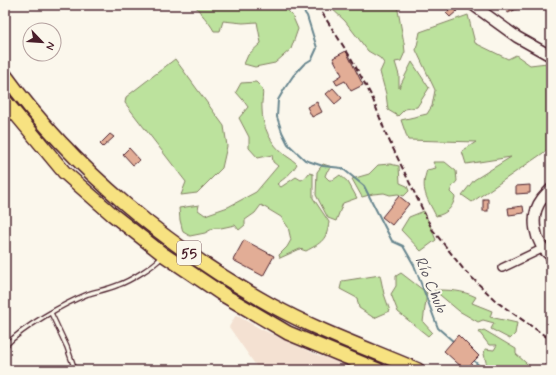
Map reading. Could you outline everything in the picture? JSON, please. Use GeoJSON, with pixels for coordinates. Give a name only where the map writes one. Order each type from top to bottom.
{"type":"FeatureCollection","features":[{"type":"Feature","properties":{"kind":"highway","name":"55"},"geometry":{"type":"LineString","coordinates":[[5,75],[58,139],[106,187],[158,231],[214,270],[272,305],[332,335],[418,370]]}},
{"type":"Feature","properties":{"kind":"highway","name":"55"},"geometry":{"type":"LineString","coordinates":[[5,101],[64,172],[113,215],[164,255],[225,296],[288,333],[378,370]]}},
{"type":"Feature","properties":{"kind":"street"},"geometry":{"type":"LineString","coordinates":[[479,7],[517,36],[551,56]]}},
{"type":"Feature","properties":{"kind":"street"},"geometry":{"type":"LineString","coordinates":[[551,189],[542,199],[537,209],[534,228],[538,240],[551,256]]}},
{"type":"Feature","properties":{"kind":"street"},"geometry":{"type":"LineString","coordinates":[[502,268],[544,248]]}},
{"type":"Feature","properties":{"kind":"lane"},"geometry":{"type":"LineString","coordinates":[[5,346],[14,337],[52,313],[88,295],[119,285],[157,263],[164,255]]}},
{"type":"Feature","properties":{"kind":"lane"},"geometry":{"type":"LineString","coordinates":[[52,313],[75,370]]}},
{"type":"Feature","properties":{"kind":"shaded area"},"geometry":{"type":"Polygon","coordinates":[[[236,315],[261,329],[315,354],[360,370],[259,370],[229,327],[236,315]]]}},
{"type":"Feature","properties":{"kind":"green space"},"geometry":{"type":"Polygon","coordinates":[[[195,5],[282,5],[292,15],[298,29],[291,49],[275,63],[255,67],[244,64],[248,55],[261,43],[257,22],[243,23],[223,21],[220,31],[214,31],[195,5]]]}},
{"type":"Feature","properties":{"kind":"green space"},"geometry":{"type":"Polygon","coordinates":[[[328,5],[397,5],[405,52],[401,61],[395,62],[399,75],[399,88],[412,62],[429,88],[417,107],[405,109],[398,116],[388,110],[386,94],[380,72],[384,63],[380,58],[368,51],[345,21],[328,5]]]}},
{"type":"Feature","properties":{"kind":"green space"},"geometry":{"type":"Polygon","coordinates":[[[468,15],[475,43],[508,59],[516,55],[530,65],[547,63],[551,65],[551,144],[546,151],[472,202],[462,195],[474,180],[511,157],[466,164],[462,151],[476,142],[408,140],[401,120],[427,114],[432,106],[435,90],[416,50],[420,32],[468,15]]]}},
{"type":"Feature","properties":{"kind":"green space"},"geometry":{"type":"Polygon","coordinates":[[[175,59],[224,126],[227,146],[222,168],[197,193],[181,195],[186,182],[125,103],[126,97],[175,59]]]}},
{"type":"Feature","properties":{"kind":"green space"},"geometry":{"type":"Polygon","coordinates":[[[256,82],[262,88],[262,115],[268,135],[280,151],[297,164],[291,173],[277,184],[281,187],[296,177],[301,180],[309,173],[313,174],[313,198],[329,222],[325,237],[316,246],[306,251],[300,249],[280,258],[279,255],[287,247],[291,240],[288,227],[281,217],[261,205],[255,213],[245,220],[245,225],[239,230],[235,225],[214,228],[205,233],[190,236],[183,232],[180,220],[179,208],[199,205],[198,210],[205,215],[228,207],[256,192],[278,166],[273,162],[272,155],[258,158],[249,148],[249,137],[239,118],[248,107],[236,92],[241,83],[256,82]]]}},
{"type":"Feature","properties":{"kind":"green space"},"geometry":{"type":"Polygon","coordinates":[[[433,162],[445,162],[456,171],[457,181],[450,192],[455,197],[453,204],[446,212],[436,216],[427,199],[424,189],[427,170],[436,168],[433,162]]]}},
{"type":"Feature","properties":{"kind":"green space"},"geometry":{"type":"Polygon","coordinates":[[[323,164],[332,167],[327,171],[325,176],[329,180],[333,180],[340,175],[348,182],[357,198],[343,203],[336,221],[328,218],[316,195],[317,172],[323,164]]]}},
{"type":"Feature","properties":{"kind":"green space"},"geometry":{"type":"Polygon","coordinates":[[[390,164],[399,166],[400,183],[407,186],[409,191],[404,196],[384,193],[362,197],[352,179],[369,174],[378,165],[390,164]]]}},
{"type":"Feature","properties":{"kind":"green space"},"geometry":{"type":"Polygon","coordinates":[[[424,211],[436,240],[421,251],[401,230],[409,217],[424,211]]]}},
{"type":"Feature","properties":{"kind":"green space"},"geometry":{"type":"Polygon","coordinates":[[[401,273],[427,293],[423,322],[432,332],[428,336],[398,312],[391,294],[396,286],[396,276],[401,273]]]}},
{"type":"Feature","properties":{"kind":"green space"},"geometry":{"type":"Polygon","coordinates":[[[380,275],[384,294],[390,311],[374,318],[359,308],[357,298],[340,289],[342,281],[380,275]]]}},
{"type":"Feature","properties":{"kind":"green space"},"geometry":{"type":"Polygon","coordinates":[[[434,290],[450,290],[476,297],[472,303],[492,311],[490,317],[517,323],[515,334],[510,339],[491,329],[494,323],[483,320],[478,322],[459,311],[434,290]]]}},
{"type":"Feature","properties":{"kind":"green space"},"geometry":{"type":"Polygon","coordinates":[[[484,330],[516,349],[516,354],[534,370],[488,370],[484,354],[485,349],[494,350],[497,345],[489,345],[479,332],[484,330]]]}},
{"type":"Feature","properties":{"kind":"building"},"geometry":{"type":"Polygon","coordinates":[[[504,5],[525,5],[508,13],[504,5]]]}},
{"type":"Feature","properties":{"kind":"building"},"geometry":{"type":"Polygon","coordinates":[[[453,6],[457,11],[450,17],[446,13],[453,6]]]}},
{"type":"Feature","properties":{"kind":"building"},"geometry":{"type":"Polygon","coordinates":[[[346,51],[363,85],[351,91],[345,81],[337,85],[334,80],[342,75],[333,58],[346,51]]]}},
{"type":"Feature","properties":{"kind":"building"},"geometry":{"type":"Polygon","coordinates":[[[333,88],[342,98],[335,104],[326,94],[333,88]]]}},
{"type":"Feature","properties":{"kind":"building"},"geometry":{"type":"Polygon","coordinates":[[[317,102],[322,112],[312,117],[307,107],[317,102]]]}},
{"type":"Feature","properties":{"kind":"building"},"geometry":{"type":"Polygon","coordinates":[[[110,134],[114,137],[103,147],[100,144],[110,134]]]}},
{"type":"Feature","properties":{"kind":"building"},"geometry":{"type":"Polygon","coordinates":[[[129,148],[140,160],[133,165],[123,154],[129,148]]]}},
{"type":"Feature","properties":{"kind":"building"},"geometry":{"type":"Polygon","coordinates":[[[530,185],[530,193],[516,194],[516,186],[530,185]]]}},
{"type":"Feature","properties":{"kind":"building"},"geometry":{"type":"Polygon","coordinates":[[[399,196],[409,204],[392,225],[382,217],[399,196]]]}},
{"type":"Feature","properties":{"kind":"building"},"geometry":{"type":"Polygon","coordinates":[[[483,199],[488,199],[488,211],[483,211],[483,199]]]}},
{"type":"Feature","properties":{"kind":"building"},"geometry":{"type":"Polygon","coordinates":[[[523,206],[524,213],[509,215],[508,208],[523,206]]]}},
{"type":"Feature","properties":{"kind":"building"},"geometry":{"type":"Polygon","coordinates":[[[244,240],[274,256],[263,276],[233,260],[244,240]]]}},
{"type":"Feature","properties":{"kind":"building"},"geometry":{"type":"Polygon","coordinates":[[[458,335],[479,356],[465,370],[444,351],[458,335]]]}},
{"type":"Feature","properties":{"kind":"waterway","name":"Río Chulo"},"geometry":{"type":"LineString","coordinates":[[299,5],[307,16],[317,48],[312,59],[304,64],[293,76],[278,100],[277,117],[282,132],[288,144],[305,160],[323,166],[342,168],[364,186],[392,241],[403,246],[414,265],[438,328],[454,342]]}},
{"type":"Feature","properties":{"kind":"waterway","name":"Río Chulo"},"geometry":{"type":"LineString","coordinates":[[473,360],[484,370]]}},
{"type":"Feature","properties":{"kind":"railway"},"geometry":{"type":"LineString","coordinates":[[317,5],[351,58],[372,97],[386,134],[432,229],[464,270],[497,302],[551,340]]}}]}
